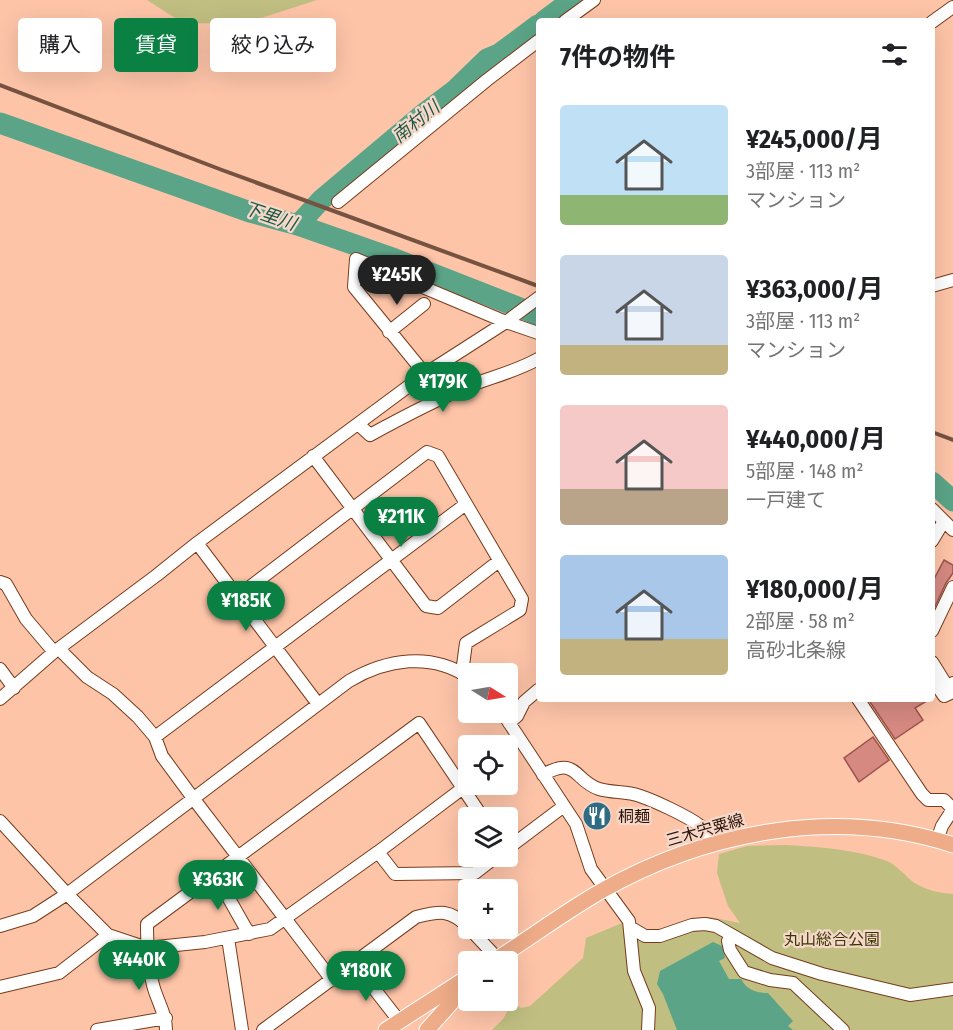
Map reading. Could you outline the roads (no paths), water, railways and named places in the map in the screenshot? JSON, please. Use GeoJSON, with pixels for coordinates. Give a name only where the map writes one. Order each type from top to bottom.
{"type":"FeatureCollection","features":[{"type":"Feature","properties":{"kind":"main road","name":"三木宍粟線"},"geometry":{"type":"LineString","coordinates":[[508,951],[605,889],[679,854],[714,842],[780,830],[814,828],[889,830],[953,845]]}},
{"type":"Feature","properties":{"kind":"main road"},"geometry":{"type":"LineString","coordinates":[[386,1030],[403,1026],[458,985]]}},
{"type":"Feature","properties":{"kind":"main road"},"geometry":{"type":"LineString","coordinates":[[427,1030],[458,995]]}},
{"type":"Feature","properties":{"kind":"street"},"geometry":{"type":"LineString","coordinates":[[569,18],[594,0]]}},
{"type":"Feature","properties":{"kind":"street"},"geometry":{"type":"LineString","coordinates":[[935,20],[953,7]]}},
{"type":"Feature","properties":{"kind":"street"},"geometry":{"type":"LineString","coordinates":[[338,202],[536,43]]}},
{"type":"Feature","properties":{"kind":"street"},"geometry":{"type":"LineString","coordinates":[[426,374],[354,287],[356,259],[536,332]]}},
{"type":"Feature","properties":{"kind":"street"},"geometry":{"type":"LineString","coordinates":[[935,285],[953,280]]}},
{"type":"Feature","properties":{"kind":"street"},"geometry":{"type":"LineString","coordinates":[[0,699],[57,650],[313,456],[426,374],[536,300]]}},
{"type":"Feature","properties":{"kind":"street"},"geometry":{"type":"LineString","coordinates":[[389,332],[424,304]]}},
{"type":"Feature","properties":{"kind":"street"},"geometry":{"type":"LineString","coordinates":[[358,423],[370,435],[432,401],[536,360]]}},
{"type":"Feature","properties":{"kind":"street"},"geometry":{"type":"LineString","coordinates":[[238,596],[427,452],[438,456],[522,600],[520,610],[466,643],[465,663]]}},
{"type":"Feature","properties":{"kind":"street"},"geometry":{"type":"LineString","coordinates":[[313,456],[426,606],[438,608],[499,561]]}},
{"type":"Feature","properties":{"kind":"street"},"geometry":{"type":"LineString","coordinates":[[155,737],[466,504]]}},
{"type":"Feature","properties":{"kind":"street"},"geometry":{"type":"LineString","coordinates":[[935,512],[948,526],[935,538]]}},
{"type":"Feature","properties":{"kind":"street"},"geometry":{"type":"LineString","coordinates":[[197,543],[318,704]]}},
{"type":"Feature","properties":{"kind":"street"},"geometry":{"type":"LineString","coordinates":[[0,582],[6,584],[26,619],[87,677],[113,694],[138,717],[155,737],[162,756],[332,980]]}},
{"type":"Feature","properties":{"kind":"street"},"geometry":{"type":"LineString","coordinates":[[935,625],[953,587]]}},
{"type":"Feature","properties":{"kind":"street"},"geometry":{"type":"LineString","coordinates":[[0,926],[33,916],[67,894],[357,676],[383,665],[422,661],[442,665],[458,673]]}},
{"type":"Feature","properties":{"kind":"street"},"geometry":{"type":"LineString","coordinates":[[935,667],[947,686],[953,683]]}},
{"type":"Feature","properties":{"kind":"street"},"geometry":{"type":"LineString","coordinates":[[0,669],[14,688]]}},
{"type":"Feature","properties":{"kind":"street"},"geometry":{"type":"LineString","coordinates":[[935,682],[944,696],[953,692]]}},
{"type":"Feature","properties":{"kind":"street"},"geometry":{"type":"LineString","coordinates":[[518,714],[524,702],[536,692]]}},
{"type":"Feature","properties":{"kind":"street"},"geometry":{"type":"LineString","coordinates":[[860,702],[922,794],[928,800],[944,800],[953,809],[942,826],[937,840]]}},
{"type":"Feature","properties":{"kind":"street"},"geometry":{"type":"LineString","coordinates":[[97,1030],[166,1024],[153,986],[147,948],[147,924],[419,723],[458,781]]}},
{"type":"Feature","properties":{"kind":"street"},"geometry":{"type":"LineString","coordinates":[[509,723],[576,825],[591,869],[633,929],[645,936],[660,936],[692,925],[716,926],[772,958],[822,974],[910,996],[953,989]]}},
{"type":"Feature","properties":{"kind":"street"},"geometry":{"type":"LineString","coordinates":[[543,775],[562,768],[575,770],[588,783],[597,788],[639,795],[701,825],[714,842]]}},
{"type":"Feature","properties":{"kind":"street"},"geometry":{"type":"LineString","coordinates":[[1,825],[108,935],[147,948],[228,938],[270,929],[458,792]]}},
{"type":"Feature","properties":{"kind":"street"},"geometry":{"type":"LineString","coordinates":[[518,841],[564,806]]}},
{"type":"Feature","properties":{"kind":"street"},"geometry":{"type":"LineString","coordinates":[[378,852],[394,874],[475,873],[483,867]]}},
{"type":"Feature","properties":{"kind":"street"},"geometry":{"type":"LineString","coordinates":[[214,874],[249,934]]}},
{"type":"Feature","properties":{"kind":"street"},"geometry":{"type":"LineString","coordinates":[[263,1030],[416,917],[436,912],[447,913],[458,918]]}},
{"type":"Feature","properties":{"kind":"street"},"geometry":{"type":"LineString","coordinates":[[629,925],[634,971],[649,1008],[648,1030]]}},
{"type":"Feature","properties":{"kind":"street"},"geometry":{"type":"LineString","coordinates":[[0,987],[59,972],[108,935]]}},
{"type":"Feature","properties":{"kind":"street"},"geometry":{"type":"LineString","coordinates":[[731,935],[728,941],[730,950],[744,972],[770,980],[793,983],[843,1030]]}},
{"type":"Feature","properties":{"kind":"street"},"geometry":{"type":"LineString","coordinates":[[228,938],[242,1030]]}},
{"type":"Feature","properties":{"kind":"street"},"geometry":{"type":"LineString","coordinates":[[477,939],[487,951]]}},
{"type":"Feature","properties":{"kind":"street"},"geometry":{"type":"LineString","coordinates":[[354,963],[403,1026]]}},
{"type":"Feature","properties":{"kind":"waterway","name":"南村川"},"geometry":{"type":"LineString","coordinates":[[548,18],[572,0]]}},
{"type":"Feature","properties":{"kind":"waterway","name":"南村川"},"geometry":{"type":"LineString","coordinates":[[298,225],[321,200],[454,91],[487,59],[499,54],[536,26]]}},
{"type":"Feature","properties":{"kind":"waterway","name":"下里川"},"geometry":{"type":"LineString","coordinates":[[0,123],[250,212],[298,225],[395,259],[536,314]]}},
{"type":"Feature","properties":{"kind":"waterway","name":"下里川"},"geometry":{"type":"LineString","coordinates":[[935,485],[953,501]]}},
{"type":"Feature","properties":{"kind":"railway"},"geometry":{"type":"LineString","coordinates":[[0,85],[222,170],[536,285]]}},
{"type":"Feature","properties":{"kind":"railway"},"geometry":{"type":"LineString","coordinates":[[935,433],[953,440]]}},
{"type":"Feature","properties":{"kind":"place","name":"桐麺"},"geometry":{"type":"Point","coordinates":[597,816]}},
{"type":"Feature","properties":{"kind":"park label","name":"丸山総合公園"},"geometry":{"type":"Point","coordinates":[832,939]}}]}
